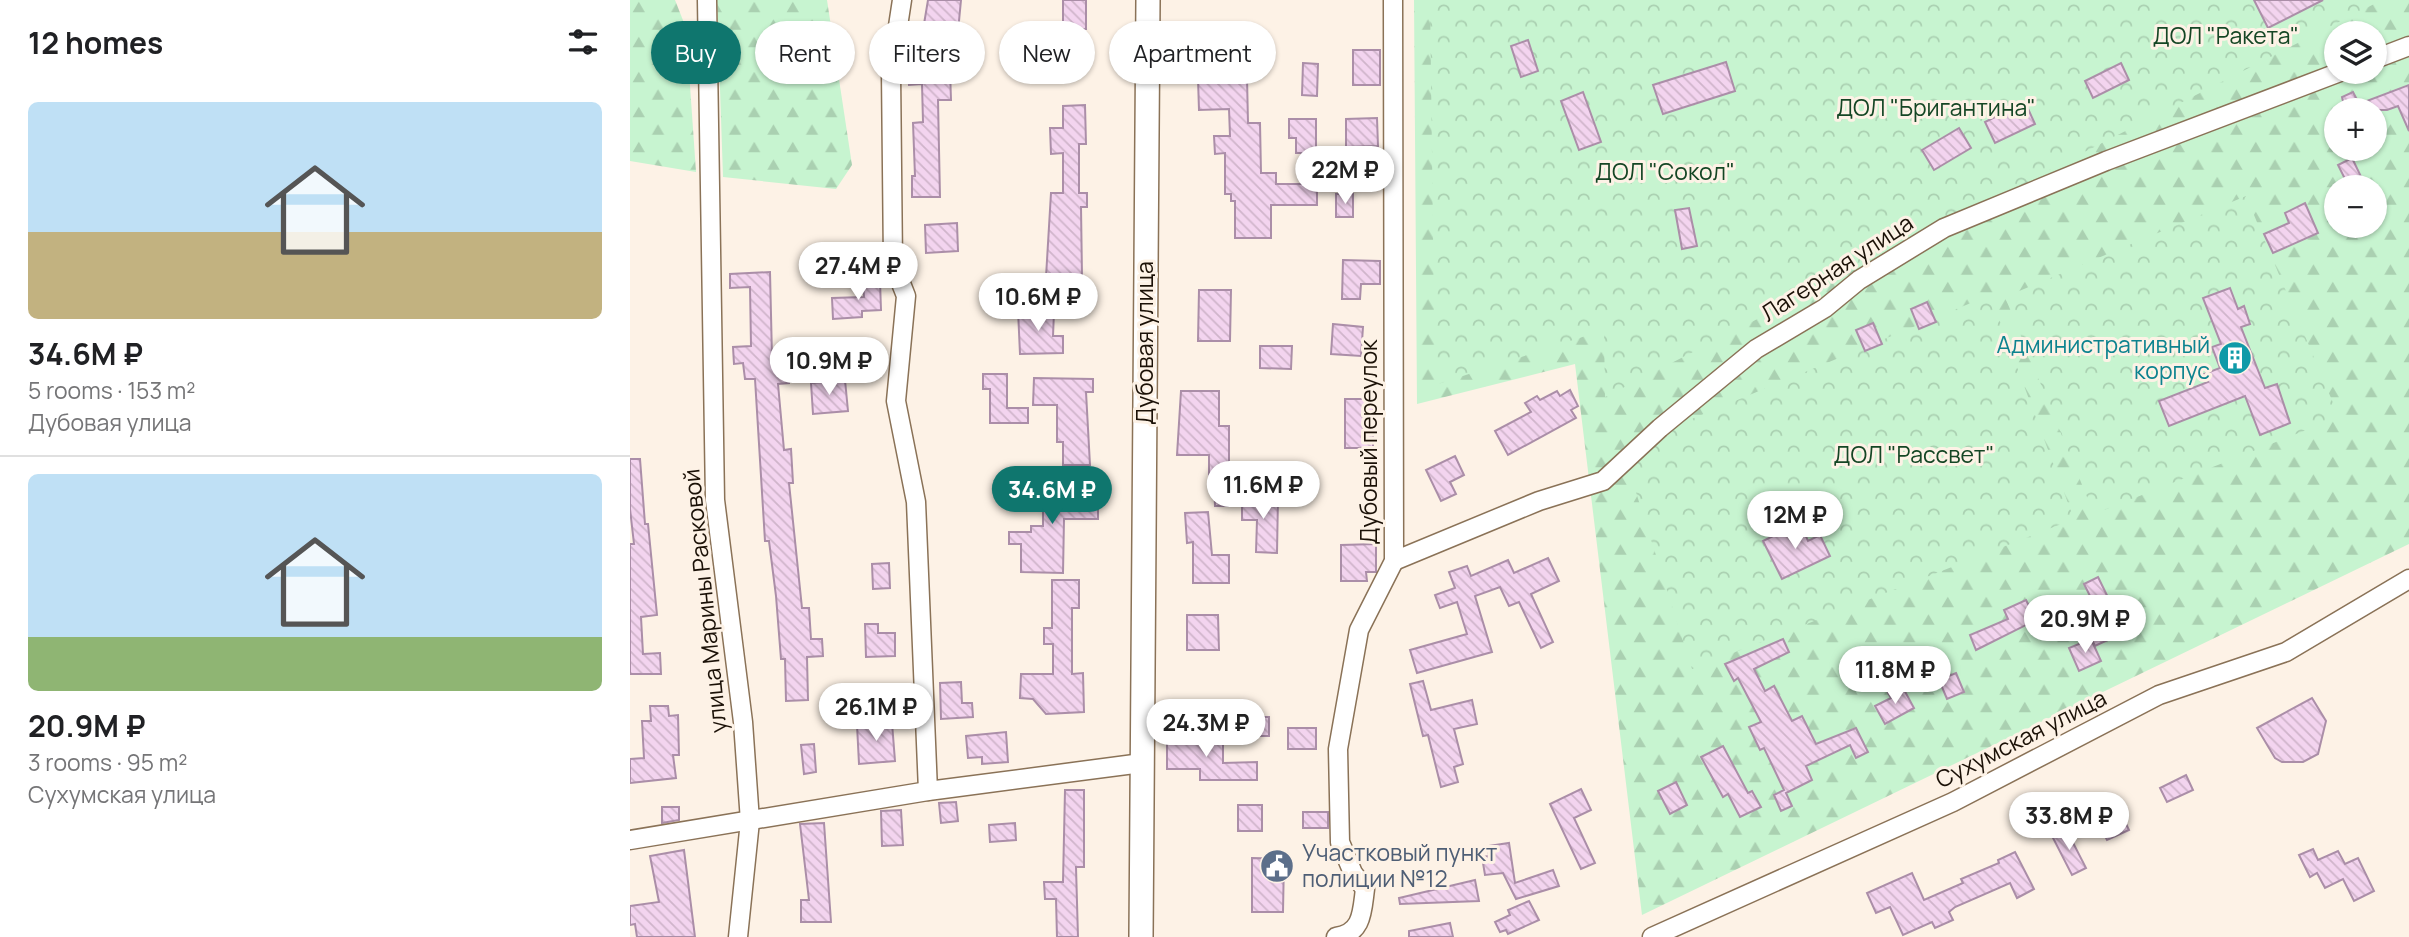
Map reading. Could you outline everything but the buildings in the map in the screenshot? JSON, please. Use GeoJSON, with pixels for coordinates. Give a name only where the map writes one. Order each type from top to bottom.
{"type":"FeatureCollection","features":[{"type":"Feature","properties":{"kind":"street","name":"улица Марины Расковой"},"geometry":{"type":"LineString","coordinates":[[707,0],[709,260],[715,500],[743,722],[750,821],[738,937]]}},
{"type":"Feature","properties":{"kind":"street"},"geometry":{"type":"LineString","coordinates":[[902,0],[891,72],[893,262],[906,296],[896,401],[916,502],[928,791]]}},
{"type":"Feature","properties":{"kind":"street","name":"Дубовая улица"},"geometry":{"type":"LineString","coordinates":[[1141,937],[1148,0]]}},
{"type":"Feature","properties":{"kind":"street","name":"Дубовый переулок"},"geometry":{"type":"LineString","coordinates":[[1336,937],[1353,931],[1361,920],[1365,889],[1353,873],[1340,842],[1338,749],[1359,629],[1394,561],[1393,0]]}},
{"type":"Feature","properties":{"kind":"street"},"geometry":{"type":"LineString","coordinates":[[2387,54],[2409,46]]}},
{"type":"Feature","properties":{"kind":"street","name":"Лагерная улица"},"geometry":{"type":"LineString","coordinates":[[1394,561],[1539,501],[1603,481],[1660,428],[1756,349],[1825,308],[1858,280],[1944,228],[2106,161],[2324,78]]}},
{"type":"Feature","properties":{"kind":"street","name":"Сухумская улица"},"geometry":{"type":"LineString","coordinates":[[1652,937],[1953,802],[2160,695],[2286,652],[2409,579]]}},
{"type":"Feature","properties":{"kind":"street"},"geometry":{"type":"LineString","coordinates":[[630,840],[928,791],[1142,763]]}},
{"type":"Feature","properties":{"kind":"green space"},"geometry":{"type":"Polygon","coordinates":[[[630,0],[675,0],[683,21],[651,21],[651,84],[690,84],[696,172],[630,161],[630,0]]]}},
{"type":"Feature","properties":{"kind":"green space"},"geometry":{"type":"Polygon","coordinates":[[[717,0],[827,0],[830,21],[755,21],[755,84],[840,84],[852,165],[836,189],[723,177],[720,84],[741,84],[741,21],[718,21],[717,0]]]}},
{"type":"Feature","properties":{"kind":"green space"},"geometry":{"type":"Polygon","coordinates":[[[1414,0],[2409,0],[2409,544],[1642,915],[1575,364],[1417,404],[1414,0]]]}},
{"type":"Feature","properties":{"kind":"green space","name":"ДОЛ \"Сокол\""},"geometry":{"type":"Polygon","coordinates":[[[1430,0],[2382,0],[2341,21],[2324,21],[2324,30],[1605,397],[1604,330],[1435,385],[1430,0]]]}},
{"type":"Feature","properties":{"kind":"green space"},"geometry":{"type":"Polygon","coordinates":[[[2246,196],[2339,417],[2094,514],[2005,297],[2246,196]]]}},
{"type":"Feature","properties":{"kind":"green space","name":"ДОЛ \"Рассвет\""},"geometry":{"type":"Polygon","coordinates":[[[1990,295],[2074,519],[1692,669],[1622,448],[1990,295]]]}},
{"type":"Feature","properties":{"kind":"place","name":"Административный корпус"},"geometry":{"type":"Point","coordinates":[2235,358]}},
{"type":"Feature","properties":{"kind":"place","name":"Участковый пункт полиции №12"},"geometry":{"type":"Point","coordinates":[1277,866]}},
{"type":"Feature","properties":{"kind":"park label","name":"ДОЛ \"Ракета\""},"geometry":{"type":"Point","coordinates":[2226,36]}},
{"type":"Feature","properties":{"kind":"park label","name":"ДОЛ \"Бригантина\""},"geometry":{"type":"Point","coordinates":[1936,108]}}]}
